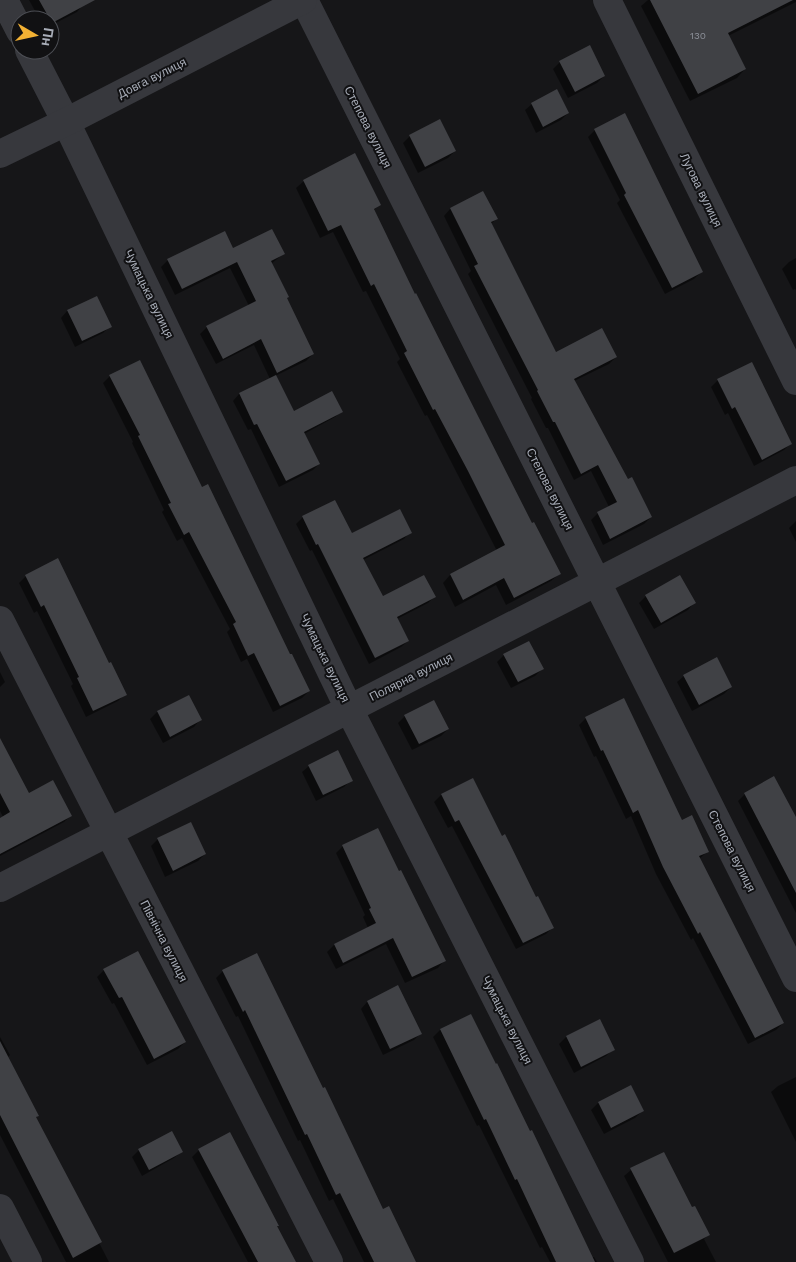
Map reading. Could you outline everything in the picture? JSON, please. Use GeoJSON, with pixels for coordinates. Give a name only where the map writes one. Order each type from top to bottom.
{"type":"FeatureCollection","features":[{"type":"Feature","properties":{"kind":"street"},"geometry":{"type":"LineString","coordinates":[[4,0],[10,12]]}},
{"type":"Feature","properties":{"kind":"street","name":"Довга вулиця"},"geometry":{"type":"LineString","coordinates":[[0,154],[304,0]]}},
{"type":"Feature","properties":{"kind":"street","name":"Степова вулиця"},"geometry":{"type":"LineString","coordinates":[[304,0],[796,978]]}},
{"type":"Feature","properties":{"kind":"street","name":"Лугова вулиця"},"geometry":{"type":"LineString","coordinates":[[606,0],[796,381]]}},
{"type":"Feature","properties":{"kind":"street","name":"Чумацька вулиця"},"geometry":{"type":"LineString","coordinates":[[35,60],[349,709],[630,1262]]}},
{"type":"Feature","properties":{"kind":"street","name":"Полярна вулиця"},"geometry":{"type":"LineString","coordinates":[[0,888],[796,480]]}},
{"type":"Feature","properties":{"kind":"street","name":"Північна вулиця"},"geometry":{"type":"LineString","coordinates":[[0,620],[329,1262]]}},
{"type":"Feature","properties":{"kind":"street"},"geometry":{"type":"LineString","coordinates":[[0,1208],[28,1262]]}},
{"type":"Feature","properties":{"kind":"building"},"geometry":{"type":"Polygon","coordinates":[[[39,0],[95,0],[60,19],[60,10],[45,10],[39,0]]]}},
{"type":"Feature","properties":{"kind":"building"},"geometry":{"type":"Polygon","coordinates":[[[650,0],[793,0],[728,33],[746,69],[698,94],[650,0]]]}},
{"type":"Feature","properties":{"kind":"building"},"geometry":{"type":"Polygon","coordinates":[[[590,45],[605,76],[575,92],[559,61],[590,45]]]}},
{"type":"Feature","properties":{"kind":"building"},"geometry":{"type":"Polygon","coordinates":[[[557,89],[569,113],[543,127],[531,103],[557,89]]]}},
{"type":"Feature","properties":{"kind":"building"},"geometry":{"type":"Polygon","coordinates":[[[625,113],[703,272],[672,288],[624,195],[626,193],[594,129],[625,113]]]}},
{"type":"Feature","properties":{"kind":"building"},"geometry":{"type":"Polygon","coordinates":[[[440,119],[456,151],[425,167],[409,135],[440,119]]]}},
{"type":"Feature","properties":{"kind":"building"},"geometry":{"type":"Polygon","coordinates":[[[355,153],[381,205],[374,209],[415,294],[532,523],[534,522],[561,574],[514,598],[504,578],[463,600],[450,574],[505,545],[468,471],[435,409],[433,410],[404,353],[407,351],[374,284],[371,286],[341,225],[328,231],[303,180],[355,153]]]}},
{"type":"Feature","properties":{"kind":"building"},"geometry":{"type":"Polygon","coordinates":[[[483,191],[498,219],[491,222],[556,352],[602,328],[617,357],[574,379],[628,479],[632,477],[652,517],[610,539],[597,512],[617,502],[598,465],[581,474],[474,266],[478,264],[450,208],[483,191]]]}},
{"type":"Feature","properties":{"kind":"building"},"geometry":{"type":"Polygon","coordinates":[[[272,229],[285,254],[271,261],[314,354],[277,373],[261,339],[223,359],[206,326],[256,301],[237,262],[182,289],[167,259],[225,231],[233,248],[272,229]]]}},
{"type":"Feature","properties":{"kind":"building"},"geometry":{"type":"Polygon","coordinates":[[[97,296],[112,327],[82,341],[67,310],[97,296]]]}},
{"type":"Feature","properties":{"kind":"building"},"geometry":{"type":"Polygon","coordinates":[[[140,360],[202,487],[208,484],[290,654],[292,654],[310,691],[280,706],[254,653],[248,656],[233,624],[236,622],[189,532],[184,535],[168,504],[171,503],[138,436],[140,435],[109,375],[140,360]]]}},
{"type":"Feature","properties":{"kind":"building"},"geometry":{"type":"Polygon","coordinates":[[[752,362],[792,444],[762,460],[735,407],[732,409],[717,379],[752,362]]]}},
{"type":"Feature","properties":{"kind":"building"},"geometry":{"type":"Polygon","coordinates":[[[276,375],[294,411],[332,391],[343,412],[304,432],[320,464],[286,481],[257,424],[254,425],[239,393],[276,375]]]}},
{"type":"Feature","properties":{"kind":"building"},"geometry":{"type":"Polygon","coordinates":[[[335,500],[352,533],[400,509],[412,533],[363,558],[383,596],[424,575],[436,597],[397,617],[409,641],[375,658],[302,516],[335,500]]]}},
{"type":"Feature","properties":{"kind":"building"},"geometry":{"type":"Polygon","coordinates":[[[58,558],[109,663],[111,662],[127,695],[93,711],[77,678],[79,677],[44,605],[41,607],[25,575],[58,558]]]}},
{"type":"Feature","properties":{"kind":"building"},"geometry":{"type":"Polygon","coordinates":[[[680,575],[696,603],[661,623],[645,595],[680,575]]]}},
{"type":"Feature","properties":{"kind":"building"},"geometry":{"type":"Polygon","coordinates":[[[529,641],[544,669],[518,682],[503,654],[529,641]]]}},
{"type":"Feature","properties":{"kind":"building"},"geometry":{"type":"Polygon","coordinates":[[[717,657],[732,687],[699,705],[683,675],[717,657]]]}},
{"type":"Feature","properties":{"kind":"building"},"geometry":{"type":"Polygon","coordinates":[[[189,695],[202,720],[170,737],[157,711],[189,695]]]}},
{"type":"Feature","properties":{"kind":"building"},"geometry":{"type":"Polygon","coordinates":[[[624,698],[682,820],[692,815],[709,852],[699,856],[784,1023],[755,1038],[700,932],[698,934],[663,867],[638,810],[633,813],[585,717],[624,698]]]}},
{"type":"Feature","properties":{"kind":"building"},"geometry":{"type":"Polygon","coordinates":[[[434,700],[449,729],[419,744],[404,715],[434,700]]]}},
{"type":"Feature","properties":{"kind":"building"},"geometry":{"type":"Polygon","coordinates":[[[0,738],[29,793],[53,780],[72,816],[0,854],[0,818],[10,812],[0,793],[0,738]]]}},
{"type":"Feature","properties":{"kind":"building"},"geometry":{"type":"Polygon","coordinates":[[[338,750],[353,781],[323,795],[308,765],[338,750]]]}},
{"type":"Feature","properties":{"kind":"building"},"geometry":{"type":"Polygon","coordinates":[[[774,776],[796,817],[796,893],[744,793],[774,776]]]}},
{"type":"Feature","properties":{"kind":"building"},"geometry":{"type":"Polygon","coordinates":[[[473,778],[502,836],[505,834],[536,897],[538,896],[554,928],[523,943],[459,820],[455,822],[441,794],[473,778]]]}},
{"type":"Feature","properties":{"kind":"building"},"geometry":{"type":"Polygon","coordinates":[[[191,822],[206,854],[173,871],[157,838],[191,822]]]}},
{"type":"Feature","properties":{"kind":"building"},"geometry":{"type":"Polygon","coordinates":[[[378,828],[446,961],[412,977],[393,938],[343,963],[334,944],[376,923],[342,845],[378,828]]]}},
{"type":"Feature","properties":{"kind":"building"},"geometry":{"type":"Polygon","coordinates":[[[138,951],[186,1042],[154,1059],[122,997],[119,998],[103,969],[138,951]]]}},
{"type":"Feature","properties":{"kind":"building"},"geometry":{"type":"Polygon","coordinates":[[[257,953],[323,1088],[325,1087],[383,1209],[389,1206],[416,1262],[374,1262],[340,1193],[336,1195],[307,1134],[305,1135],[245,1010],[243,1012],[222,970],[257,953]]]}},
{"type":"Feature","properties":{"kind":"building"},"geometry":{"type":"Polygon","coordinates":[[[398,985],[422,1034],[390,1049],[367,1001],[398,985]]]}},
{"type":"Feature","properties":{"kind":"building"},"geometry":{"type":"Polygon","coordinates":[[[471,1014],[530,1131],[532,1130],[595,1262],[556,1262],[517,1179],[515,1180],[486,1119],[484,1120],[440,1029],[471,1014]]]}},
{"type":"Feature","properties":{"kind":"building"},"geometry":{"type":"Polygon","coordinates":[[[600,1019],[615,1050],[581,1067],[566,1036],[600,1019]]]}},
{"type":"Feature","properties":{"kind":"building"},"geometry":{"type":"Polygon","coordinates":[[[0,1041],[39,1116],[36,1117],[102,1242],[73,1258],[0,1115],[0,1041]]]}},
{"type":"Feature","properties":{"kind":"building"},"geometry":{"type":"Polygon","coordinates":[[[631,1085],[644,1111],[611,1128],[598,1102],[631,1085]]]}},
{"type":"Feature","properties":{"kind":"building"},"geometry":{"type":"Polygon","coordinates":[[[172,1131],[183,1152],[149,1170],[138,1149],[172,1131]]]}},
{"type":"Feature","properties":{"kind":"building"},"geometry":{"type":"Polygon","coordinates":[[[230,1132],[296,1262],[258,1262],[198,1149],[230,1132]]]}},
{"type":"Feature","properties":{"kind":"building"},"geometry":{"type":"Polygon","coordinates":[[[664,1152],[692,1207],[695,1206],[710,1235],[674,1253],[630,1168],[664,1152]]]}}]}
